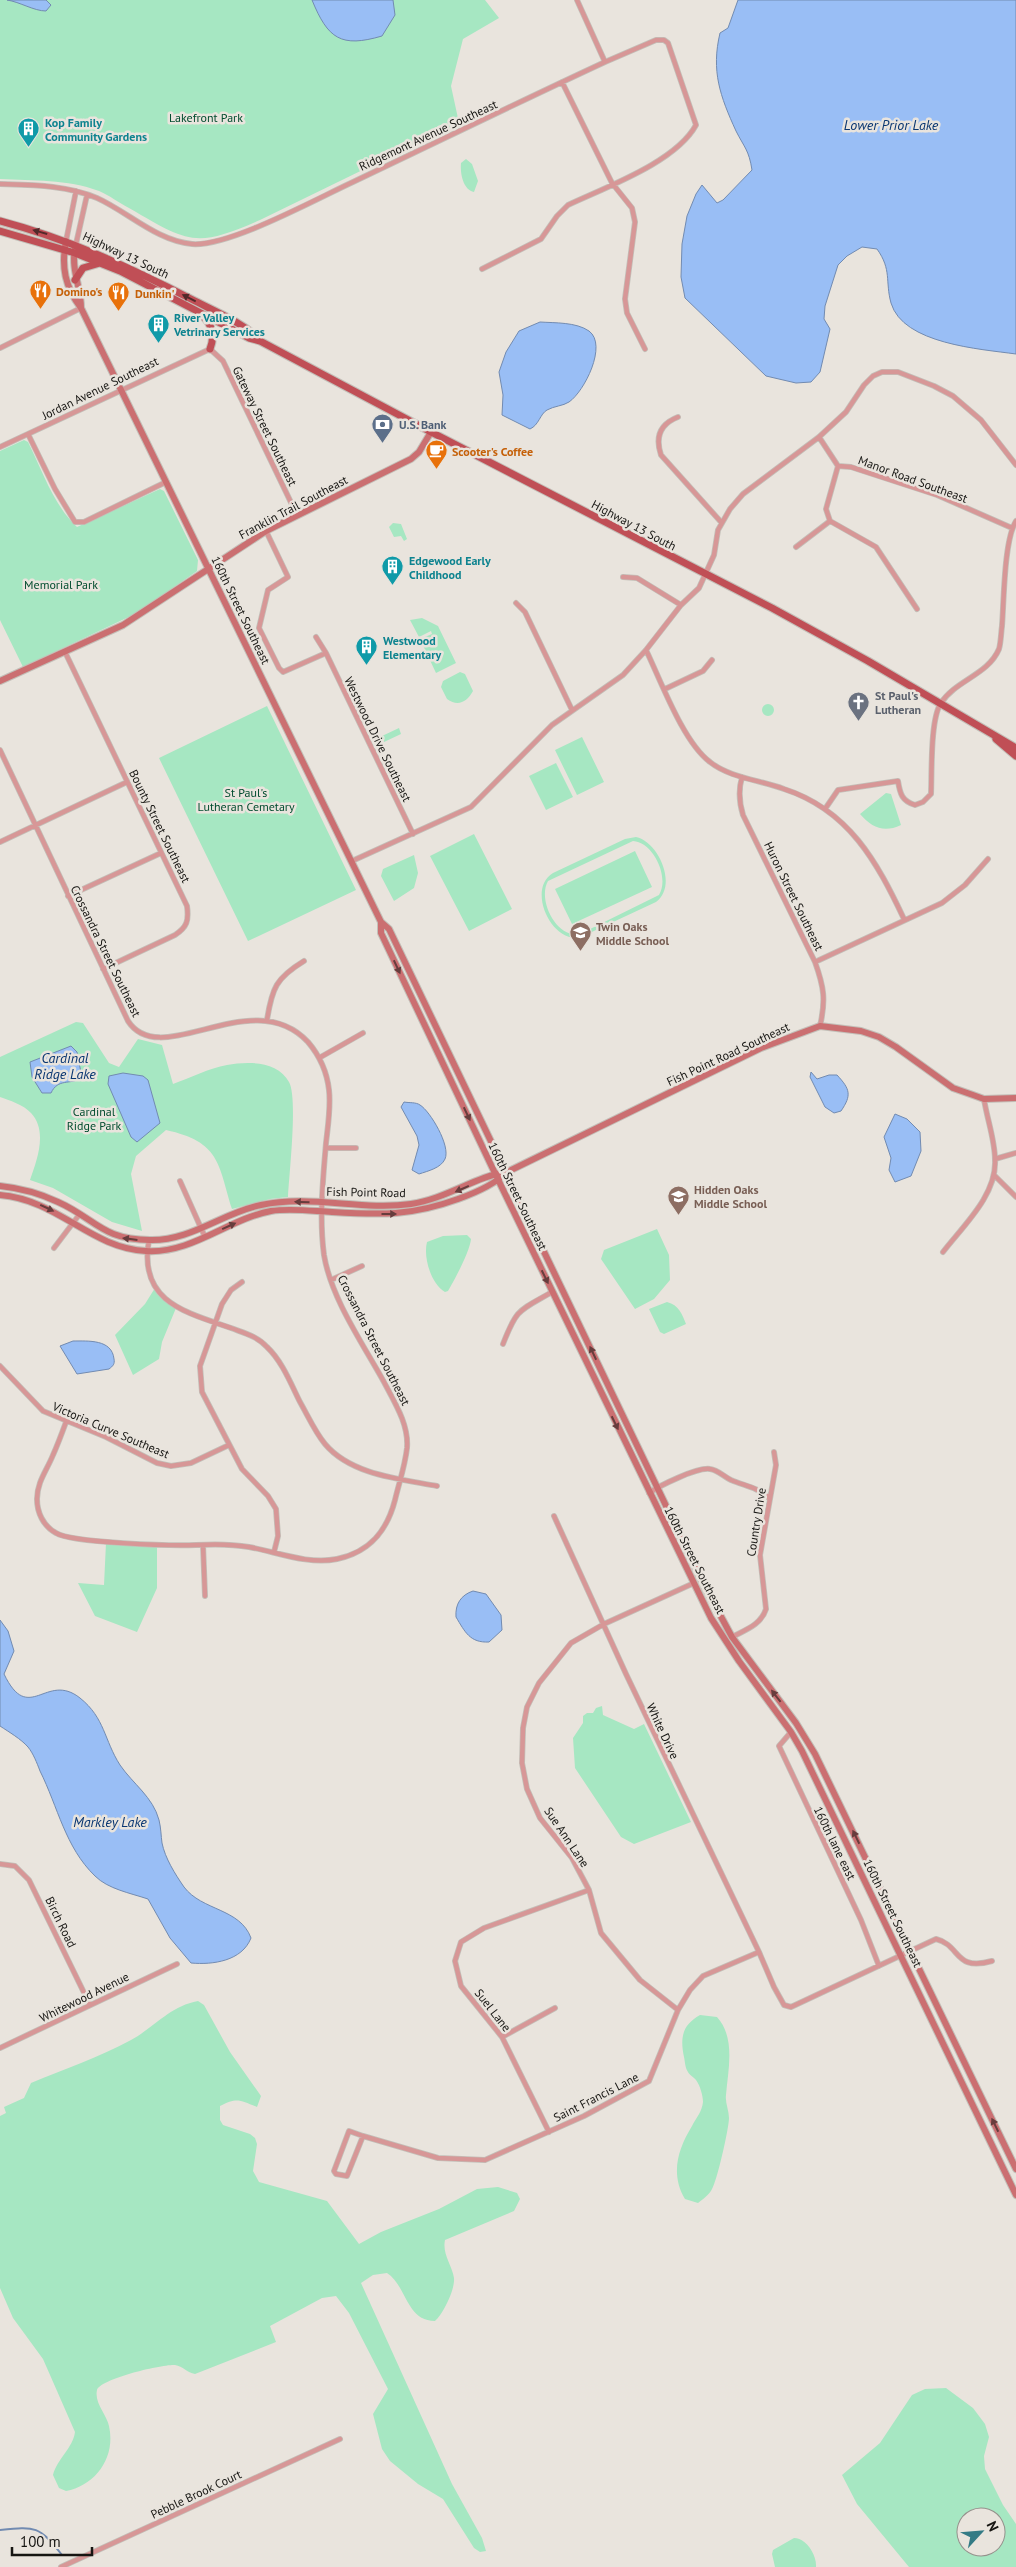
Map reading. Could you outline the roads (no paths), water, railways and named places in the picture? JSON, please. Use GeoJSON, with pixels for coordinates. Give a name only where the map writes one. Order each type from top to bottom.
{"type":"FeatureCollection","features":[{"type":"Feature","properties":{"kind":"main road","name":"Highway 13 South"},"geometry":{"type":"LineString","coordinates":[[0,221],[66,240],[136,270],[253,333],[260,341]]}},
{"type":"Feature","properties":{"kind":"main road","name":"Highway 13 South"},"geometry":{"type":"LineString","coordinates":[[0,231],[101,263],[249,338],[260,341],[706,576],[772,608],[941,703],[994,737],[1016,748]]}},
{"type":"Feature","properties":{"kind":"main road"},"geometry":{"type":"LineString","coordinates":[[76,280],[83,268],[92,263],[101,263]]}},
{"type":"Feature","properties":{"kind":"main road"},"geometry":{"type":"LineString","coordinates":[[199,312],[212,328],[213,334],[210,349]]}},
{"type":"Feature","properties":{"kind":"main road","name":"Highway 13 South"},"geometry":{"type":"LineString","coordinates":[[994,737],[1016,756]]}},
{"type":"Feature","properties":{"kind":"street"},"geometry":{"type":"LineString","coordinates":[[577,0],[605,62]]}},
{"type":"Feature","properties":{"kind":"street","name":"Ridgemont Avenue Southeast"},"geometry":{"type":"LineString","coordinates":[[87,195],[109,204],[163,235],[193,244],[213,243],[251,228],[660,38],[668,43],[696,125],[691,134],[667,157],[612,183]]}},
{"type":"Feature","properties":{"kind":"street"},"geometry":{"type":"LineString","coordinates":[[562,82],[612,183],[632,208],[635,222],[625,299],[627,314],[645,349]]}},
{"type":"Feature","properties":{"kind":"street"},"geometry":{"type":"LineString","coordinates":[[482,269],[531,246],[541,238],[557,216],[568,205],[612,183]]}},
{"type":"Feature","properties":{"kind":"street"},"geometry":{"type":"LineString","coordinates":[[0,184],[44,186],[76,191],[87,195]]}},
{"type":"Feature","properties":{"kind":"street","name":"160th Street Southeast"},"geometry":{"type":"LineString","coordinates":[[76,191],[64,250],[64,276],[72,297],[81,308],[381,922],[389,929],[508,1172],[657,1487],[732,1637],[796,1723],[815,1754],[1016,2169]]}},
{"type":"Feature","properties":{"kind":"street","name":"160th Street Southeast"},"geometry":{"type":"LineString","coordinates":[[81,308],[81,294],[76,280],[74,253],[87,195]]}},
{"type":"Feature","properties":{"kind":"street"},"geometry":{"type":"LineString","coordinates":[[0,348],[81,308]]}},
{"type":"Feature","properties":{"kind":"street","name":"Jordan Avenue Southeast"},"geometry":{"type":"LineString","coordinates":[[0,447],[210,349]]}},
{"type":"Feature","properties":{"kind":"street","name":"Gateway Street Southeast"},"geometry":{"type":"LineString","coordinates":[[210,349],[223,362],[297,515]]}},
{"type":"Feature","properties":{"kind":"street"},"geometry":{"type":"LineString","coordinates":[[352,861],[471,807],[488,793],[533,743],[572,710],[623,675],[646,650],[681,605],[699,588],[714,555],[721,522],[743,494],[819,437],[846,412],[864,385],[873,376],[882,372],[898,372],[934,386],[953,396],[982,420],[1016,465]]}},
{"type":"Feature","properties":{"kind":"street"},"geometry":{"type":"LineString","coordinates":[[678,417],[664,425],[659,434],[658,445],[661,455],[721,522]]}},
{"type":"Feature","properties":{"kind":"street","name":"Franklin Trail Southeast"},"geometry":{"type":"LineString","coordinates":[[0,681],[123,625],[266,531],[410,459],[419,452],[431,432]]}},
{"type":"Feature","properties":{"kind":"street"},"geometry":{"type":"LineString","coordinates":[[28,434],[55,489],[75,522],[84,522],[166,482]]}},
{"type":"Feature","properties":{"kind":"street","name":"Manor Road Southeast"},"geometry":{"type":"LineString","coordinates":[[819,437],[838,466],[851,467],[937,495],[1012,528]]}},
{"type":"Feature","properties":{"kind":"street"},"geometry":{"type":"LineString","coordinates":[[838,466],[826,509],[830,521],[876,547],[917,609]]}},
{"type":"Feature","properties":{"kind":"street"},"geometry":{"type":"LineString","coordinates":[[825,809],[838,790],[898,780],[900,794],[906,802],[915,805],[923,802],[930,794],[935,717],[941,703],[955,689],[991,663],[999,648],[1007,554],[1012,528],[1016,520]]}},
{"type":"Feature","properties":{"kind":"street"},"geometry":{"type":"LineString","coordinates":[[796,547],[830,521]]}},
{"type":"Feature","properties":{"kind":"street"},"geometry":{"type":"LineString","coordinates":[[266,531],[288,577],[268,590],[260,618],[260,628],[279,668],[283,672],[288,671],[326,653]]}},
{"type":"Feature","properties":{"kind":"street"},"geometry":{"type":"LineString","coordinates":[[623,577],[637,578],[681,605]]}},
{"type":"Feature","properties":{"kind":"street"},"geometry":{"type":"LineString","coordinates":[[516,603],[525,612],[572,710]]}},
{"type":"Feature","properties":{"kind":"street","name":"Westwood Drive Southeast"},"geometry":{"type":"LineString","coordinates":[[316,636],[326,653],[413,834]]}},
{"type":"Feature","properties":{"kind":"street"},"geometry":{"type":"LineString","coordinates":[[646,650],[696,750],[724,771],[787,790],[825,809],[852,832],[867,850],[886,880],[904,919]]}},
{"type":"Feature","properties":{"kind":"street","name":"Bounty Street Southeast"},"geometry":{"type":"LineString","coordinates":[[65,652],[187,906],[188,922],[183,930],[103,969]]}},
{"type":"Feature","properties":{"kind":"street"},"geometry":{"type":"LineString","coordinates":[[665,690],[703,671],[712,660]]}},
{"type":"Feature","properties":{"kind":"street","name":"Crossandra Street Southeast"},"geometry":{"type":"LineString","coordinates":[[0,750],[128,1021],[138,1034],[153,1039],[235,1021],[267,1020],[297,1033],[320,1058],[329,1090],[322,1203],[322,1240],[331,1280],[402,1418],[407,1447],[387,1526],[377,1539],[365,1547],[337,1559],[319,1560],[238,1545],[173,1546],[80,1539],[53,1532],[38,1512],[38,1486],[52,1458],[66,1422]]}},
{"type":"Feature","properties":{"kind":"street","name":"Huron Street Southeast"},"geometry":{"type":"LineString","coordinates":[[742,777],[739,803],[743,815],[815,962],[822,982],[825,1004],[820,1026]]}},
{"type":"Feature","properties":{"kind":"street"},"geometry":{"type":"LineString","coordinates":[[0,842],[127,782]]}},
{"type":"Feature","properties":{"kind":"street"},"geometry":{"type":"LineString","coordinates":[[68,896],[161,853]]}},
{"type":"Feature","properties":{"kind":"street"},"geometry":{"type":"LineString","coordinates":[[815,962],[952,897],[988,858]]}},
{"type":"Feature","properties":{"kind":"street","name":"160th Street Southeast"},"geometry":{"type":"LineString","coordinates":[[381,922],[381,933],[498,1181],[649,1493],[725,1641],[791,1732],[1016,2195]]}},
{"type":"Feature","properties":{"kind":"street"},"geometry":{"type":"LineString","coordinates":[[267,1020],[274,987],[285,972],[304,961]]}},
{"type":"Feature","properties":{"kind":"street","name":"Fish Point Road Southeast"},"geometry":{"type":"LineString","coordinates":[[508,1172],[761,1048],[820,1026],[861,1031],[879,1037],[953,1088],[984,1099],[1016,1098]]}},
{"type":"Feature","properties":{"kind":"street"},"geometry":{"type":"LineString","coordinates":[[320,1058],[364,1033]]}},
{"type":"Feature","properties":{"kind":"street"},"geometry":{"type":"LineString","coordinates":[[943,1252],[982,1201],[994,1175],[995,1159],[984,1099]]}},
{"type":"Feature","properties":{"kind":"street"},"geometry":{"type":"LineString","coordinates":[[326,1148],[356,1148]]}},
{"type":"Feature","properties":{"kind":"street"},"geometry":{"type":"LineString","coordinates":[[995,1159],[1016,1154]]}},
{"type":"Feature","properties":{"kind":"street","name":"Fish Point Road"},"geometry":{"type":"LineString","coordinates":[[0,1186],[60,1202],[108,1233],[123,1238],[150,1240],[181,1238],[240,1210],[258,1205],[277,1202],[364,1206],[411,1204],[453,1193],[495,1174],[508,1172]]}},
{"type":"Feature","properties":{"kind":"street","name":"Fish Point Road"},"geometry":{"type":"LineString","coordinates":[[0,1195],[12,1196],[46,1207],[116,1246],[147,1251],[180,1248],[241,1221],[272,1211],[374,1214],[416,1212],[464,1197],[498,1181],[508,1172]]}},
{"type":"Feature","properties":{"kind":"street"},"geometry":{"type":"LineString","coordinates":[[994,1175],[1016,1197]]}},
{"type":"Feature","properties":{"kind":"street"},"geometry":{"type":"LineString","coordinates":[[180,1181],[205,1237]]}},
{"type":"Feature","properties":{"kind":"street"},"geometry":{"type":"LineString","coordinates":[[54,1248],[79,1215]]}},
{"type":"Feature","properties":{"kind":"street"},"geometry":{"type":"LineString","coordinates":[[150,1240],[147,1251],[147,1266],[151,1282],[157,1292],[182,1311],[252,1336],[266,1346],[284,1371],[314,1428],[326,1445],[337,1455],[370,1471],[437,1486]]}},
{"type":"Feature","properties":{"kind":"street"},"geometry":{"type":"LineString","coordinates":[[331,1280],[362,1266]]}},
{"type":"Feature","properties":{"kind":"street"},"geometry":{"type":"LineString","coordinates":[[242,1282],[231,1290],[222,1304],[200,1366],[199,1380],[202,1392],[242,1469],[268,1496],[276,1509],[278,1536],[274,1552]]}},
{"type":"Feature","properties":{"kind":"street"},"geometry":{"type":"LineString","coordinates":[[503,1344],[513,1318],[522,1308],[552,1292]]}},
{"type":"Feature","properties":{"kind":"street","name":"Victoria Curve Southeast"},"geometry":{"type":"LineString","coordinates":[[0,1366],[43,1411],[106,1437],[157,1463],[171,1466],[191,1463],[229,1445]]}},
{"type":"Feature","properties":{"kind":"street","name":"Country Drive"},"geometry":{"type":"LineString","coordinates":[[732,1637],[755,1624],[763,1617],[766,1609],[760,1555],[776,1465],[774,1452]]}},
{"type":"Feature","properties":{"kind":"street"},"geometry":{"type":"LineString","coordinates":[[649,1493],[657,1487],[694,1471],[709,1468],[729,1479],[759,1489],[769,1498]]}},
{"type":"Feature","properties":{"kind":"street","name":"White Drive"},"geometry":{"type":"LineString","coordinates":[[554,1516],[658,1743],[759,1952]]}},
{"type":"Feature","properties":{"kind":"street"},"geometry":{"type":"LineString","coordinates":[[203,1545],[205,1596]]}},
{"type":"Feature","properties":{"kind":"street","name":"Sue Ann Lane"},"geometry":{"type":"LineString","coordinates":[[678,2010],[640,1980],[601,1933],[589,1890],[572,1858],[540,1818],[527,1789],[522,1763],[523,1728],[527,1707],[549,1669],[571,1644],[604,1624],[694,1583]]}},
{"type":"Feature","properties":{"kind":"street","name":"160th lane east"},"geometry":{"type":"LineString","coordinates":[[791,1732],[779,1746],[861,1920],[879,1966]]}},
{"type":"Feature","properties":{"kind":"street","name":"Birch Road"},"geometry":{"type":"LineString","coordinates":[[0,1864],[15,1866],[29,1880],[90,2005]]}},
{"type":"Feature","properties":{"kind":"street","name":"Suel Lane"},"geometry":{"type":"LineString","coordinates":[[548,2132],[502,2037],[461,1986],[455,1961],[461,1942],[484,1928],[589,1890]]}},
{"type":"Feature","properties":{"kind":"street"},"geometry":{"type":"LineString","coordinates":[[759,1952],[784,2005],[791,2007],[936,1939],[948,1944],[958,1957],[965,1962],[984,1964],[992,1961]]}},
{"type":"Feature","properties":{"kind":"street","name":"Saint Francis Lane"},"geometry":{"type":"LineString","coordinates":[[363,2136],[438,2158],[485,2160],[584,2116],[650,2081],[678,2010],[690,1990],[703,1976],[759,1952]]}},
{"type":"Feature","properties":{"kind":"street","name":"Whitewood Avenue"},"geometry":{"type":"LineString","coordinates":[[0,2048],[177,1964]]}},
{"type":"Feature","properties":{"kind":"street"},"geometry":{"type":"LineString","coordinates":[[502,2037],[555,2008]]}},
{"type":"Feature","properties":{"kind":"street"},"geometry":{"type":"LineString","coordinates":[[349,2131],[363,2136],[347,2176],[336,2174],[334,2171],[349,2131]]}},
{"type":"Feature","properties":{"kind":"street","name":"Pebble Brook Court"},"geometry":{"type":"LineString","coordinates":[[61,2567],[340,2438]]}},
{"type":"Feature","properties":{"kind":"water"},"geometry":{"type":"Polygon","coordinates":[[[7,0],[46,0],[51,5],[46,11],[41,11],[7,0]]]}},
{"type":"Feature","properties":{"kind":"water"},"geometry":{"type":"Polygon","coordinates":[[[312,0],[393,0],[395,15],[382,36],[356,41],[346,40],[330,32],[312,0]]]}},
{"type":"Feature","properties":{"kind":"water","name":"Lower Prior Lake"},"geometry":{"type":"Polygon","coordinates":[[[738,0],[1016,0],[1016,354],[944,342],[926,336],[911,328],[898,317],[891,303],[885,263],[877,249],[862,247],[847,256],[838,265],[825,306],[824,319],[830,329],[820,372],[811,382],[796,383],[766,376],[685,298],[681,277],[682,244],[687,216],[696,194],[702,185],[717,203],[723,200],[752,170],[748,153],[725,106],[719,83],[716,59],[720,33],[728,28],[738,0]]]}},
{"type":"Feature","properties":{"kind":"water"},"geometry":{"type":"Polygon","coordinates":[[[540,322],[584,328],[594,338],[596,347],[592,368],[575,397],[567,403],[547,410],[530,429],[502,415],[503,395],[499,372],[506,352],[519,331],[540,322]]]}},
{"type":"Feature","properties":{"kind":"water","name":"Cardinal Ridge Lake"},"geometry":{"type":"Polygon","coordinates":[[[71,1046],[77,1052],[82,1078],[57,1085],[51,1093],[42,1093],[32,1077],[30,1062],[71,1046]]]}},
{"type":"Feature","properties":{"kind":"water"},"geometry":{"type":"Polygon","coordinates":[[[811,1072],[817,1079],[829,1075],[837,1075],[841,1080],[847,1088],[848,1096],[841,1111],[834,1113],[825,1107],[810,1077],[811,1072]]]}},
{"type":"Feature","properties":{"kind":"water"},"geometry":{"type":"Polygon","coordinates":[[[123,1073],[143,1076],[148,1080],[160,1123],[137,1142],[131,1137],[108,1084],[109,1076],[123,1073]]]}},
{"type":"Feature","properties":{"kind":"water"},"geometry":{"type":"Polygon","coordinates":[[[404,1102],[417,1103],[429,1114],[445,1146],[445,1159],[441,1165],[419,1174],[412,1170],[419,1145],[417,1136],[401,1107],[404,1102]]]}},
{"type":"Feature","properties":{"kind":"water"},"geometry":{"type":"Polygon","coordinates":[[[895,1114],[907,1119],[920,1132],[921,1151],[911,1176],[895,1182],[889,1170],[891,1158],[884,1137],[895,1114]]]}},
{"type":"Feature","properties":{"kind":"water"},"geometry":{"type":"Polygon","coordinates":[[[73,1341],[98,1342],[109,1348],[112,1352],[113,1365],[109,1369],[77,1374],[60,1346],[73,1341]]]}},
{"type":"Feature","properties":{"kind":"water"},"geometry":{"type":"Polygon","coordinates":[[[473,1591],[486,1594],[501,1615],[502,1630],[489,1642],[477,1641],[469,1636],[456,1617],[460,1601],[465,1595],[473,1591]]]}},
{"type":"Feature","properties":{"kind":"water","name":"Markley Lake"},"geometry":{"type":"Polygon","coordinates":[[[0,1620],[8,1631],[14,1651],[4,1674],[13,1689],[22,1696],[30,1697],[57,1690],[68,1691],[80,1698],[95,1713],[120,1765],[152,1804],[160,1823],[165,1854],[184,1887],[201,1901],[230,1915],[246,1928],[251,1938],[247,1946],[234,1957],[217,1962],[191,1963],[170,1938],[148,1899],[106,1884],[85,1865],[69,1840],[32,1752],[22,1741],[0,1726],[0,1620]]]}},
{"type":"Feature","properties":{"kind":"waterway"},"geometry":{"type":"LineString","coordinates":[[0,2530],[22,2528],[36,2530],[48,2538],[62,2555]]}},
{"type":"Feature","properties":{"kind":"place","name":"Kop Family Community Gardens"},"geometry":{"type":"Point","coordinates":[29,148]}},
{"type":"Feature","properties":{"kind":"place","name":"Domino's"},"geometry":{"type":"Point","coordinates":[40,310]}},
{"type":"Feature","properties":{"kind":"place","name":"Dunkin'"},"geometry":{"type":"Point","coordinates":[119,312]}},
{"type":"Feature","properties":{"kind":"place","name":"River Valley Vetrinary Services"},"geometry":{"type":"Point","coordinates":[158,343]}},
{"type":"Feature","properties":{"kind":"place","name":"U.S. Bank"},"geometry":{"type":"Point","coordinates":[383,443]}},
{"type":"Feature","properties":{"kind":"place","name":"Scooter's Coffee"},"geometry":{"type":"Point","coordinates":[436,470]}},
{"type":"Feature","properties":{"kind":"place","name":"Edgewood Early Childhood"},"geometry":{"type":"Point","coordinates":[393,586]}},
{"type":"Feature","properties":{"kind":"place","name":"Westwood Elementary"},"geometry":{"type":"Point","coordinates":[367,666]}},
{"type":"Feature","properties":{"kind":"place","name":"St Paul's Lutheran"},"geometry":{"type":"Point","coordinates":[859,721]}},
{"type":"Feature","properties":{"kind":"place","name":"Twin Oaks Middle School"},"geometry":{"type":"Point","coordinates":[580,952]}},
{"type":"Feature","properties":{"kind":"place","name":"Hidden Oaks Middle School"},"geometry":{"type":"Point","coordinates":[678,1215]}},
{"type":"Feature","properties":{"kind":"park label","name":"Lakefront Park"},"geometry":{"type":"Point","coordinates":[206,117]}},
{"type":"Feature","properties":{"kind":"park label","name":"Memorial Park"},"geometry":{"type":"Point","coordinates":[61,584]}},
{"type":"Feature","properties":{"kind":"park label","name":"St Paul's Lutheran Cemetary"},"geometry":{"type":"Point","coordinates":[246,799]}},
{"type":"Feature","properties":{"kind":"park label","name":"Cardinal Ridge Park"},"geometry":{"type":"Point","coordinates":[94,1118]}}]}
